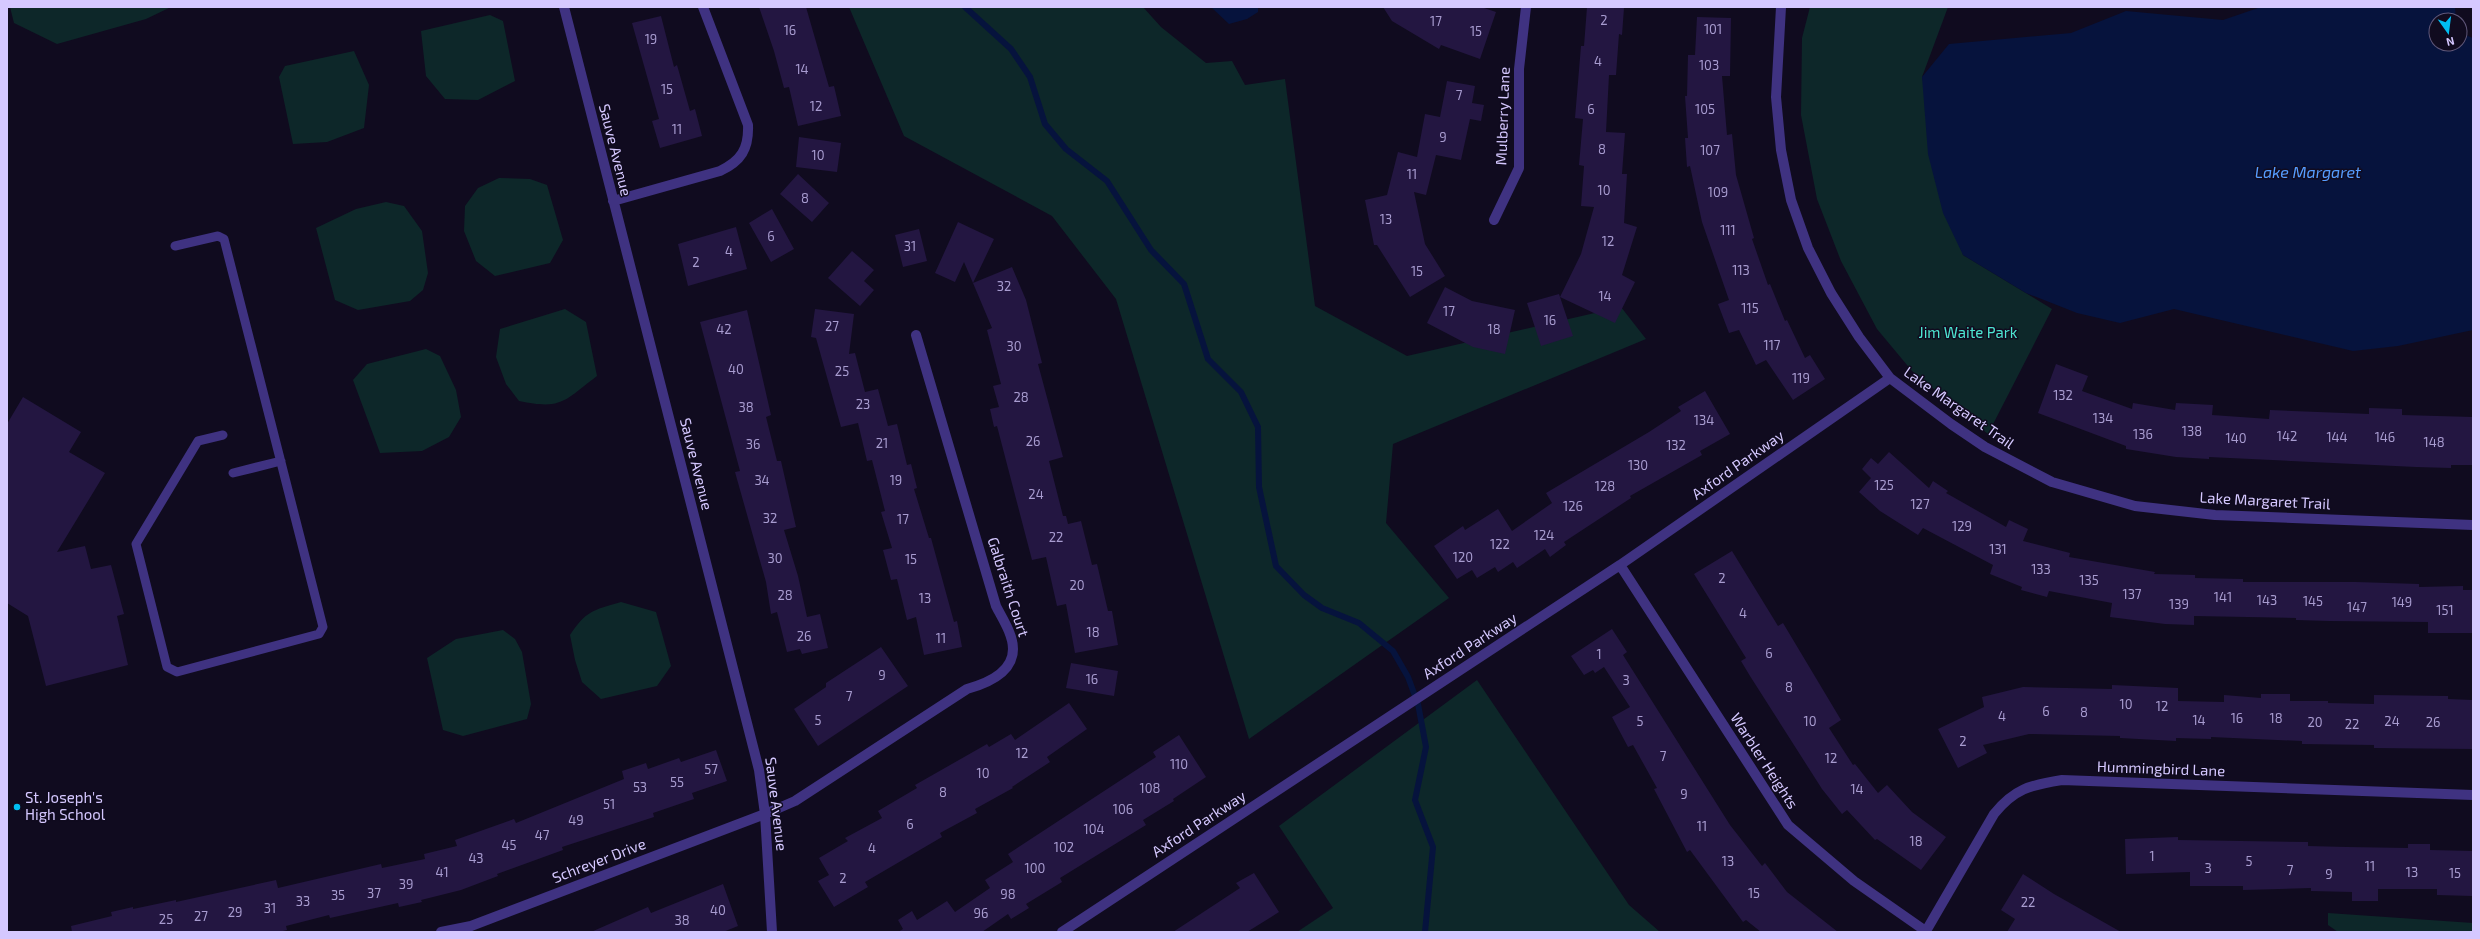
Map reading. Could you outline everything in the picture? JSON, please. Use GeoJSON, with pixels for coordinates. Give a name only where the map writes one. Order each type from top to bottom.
{"type":"FeatureCollection","features":[{"type":"Feature","properties":{"kind":"street","name":"Sauve Avenue"},"geometry":{"type":"LineString","coordinates":[[564,7],[757,762],[766,814],[772,932]]}},
{"type":"Feature","properties":{"kind":"street"},"geometry":{"type":"LineString","coordinates":[[613,201],[720,171],[732,165],[743,155],[748,140],[748,125],[703,7]]}},
{"type":"Feature","properties":{"kind":"street","name":"Mulberry Lane"},"geometry":{"type":"LineString","coordinates":[[1494,220],[1518,168],[1519,69],[1526,7]]}},
{"type":"Feature","properties":{"kind":"street","name":"Lake Margaret Trail"},"geometry":{"type":"LineString","coordinates":[[1780,7],[1776,97],[1781,150],[1791,200],[1808,248],[1831,293],[1859,337],[1890,378],[1980,444],[2017,466],[2052,482],[2135,506],[2214,515],[2473,525]]}},
{"type":"Feature","properties":{"kind":"street","name":"Galbraith Court"},"geometry":{"type":"LineString","coordinates":[[766,814],[795,801],[967,689],[992,680],[1008,663],[1013,650],[1010,634],[996,606],[916,335]]}},
{"type":"Feature","properties":{"kind":"street","name":"Axford Parkway"},"geometry":{"type":"LineString","coordinates":[[1062,932],[1620,565],[1890,378]]}},
{"type":"Feature","properties":{"kind":"street","name":"Warbler Heights"},"geometry":{"type":"LineString","coordinates":[[1620,565],[1788,825],[1854,881],[1927,932]]}},
{"type":"Feature","properties":{"kind":"street","name":"Hummingbird Lane"},"geometry":{"type":"LineString","coordinates":[[1927,932],[1994,814],[2005,799],[2021,789],[2040,783],[2062,780],[2473,795]]}},
{"type":"Feature","properties":{"kind":"street","name":"Schreyer Drive"},"geometry":{"type":"LineString","coordinates":[[441,932],[471,926],[766,814]]}},
{"type":"Feature","properties":{"kind":"lane"},"geometry":{"type":"LineString","coordinates":[[175,246],[218,236],[224,239],[323,627],[319,634],[177,672],[167,667],[136,544],[198,442],[223,435]]}},
{"type":"Feature","properties":{"kind":"lane"},"geometry":{"type":"LineString","coordinates":[[233,473],[281,461]]}},
{"type":"Feature","properties":{"kind":"green space"},"geometry":{"type":"Polygon","coordinates":[[[10,7],[171,7],[146,19],[57,44],[14,23],[10,7]]]}},
{"type":"Feature","properties":{"kind":"green space"},"geometry":{"type":"Polygon","coordinates":[[[849,7],[1143,7],[1161,27],[1206,63],[1232,61],[1245,85],[1285,79],[1315,306],[1407,356],[1621,307],[1646,339],[1393,444],[1386,523],[1449,598],[1249,739],[1116,299],[1052,216],[904,136],[849,7]]]}},
{"type":"Feature","properties":{"kind":"green space","name":"Jim Waite Park"},"geometry":{"type":"Polygon","coordinates":[[[1810,7],[1948,7],[1922,77],[1963,255],[2052,309],[1988,434],[1912,371],[1877,329],[1841,261],[1817,199],[1801,115],[1802,38],[1810,7]]]}},
{"type":"Feature","properties":{"kind":"green space"},"geometry":{"type":"Polygon","coordinates":[[[490,15],[503,21],[515,81],[478,100],[445,99],[426,76],[421,31],[490,15]]]}},
{"type":"Feature","properties":{"kind":"green space"},"geometry":{"type":"Polygon","coordinates":[[[354,51],[369,85],[364,128],[327,142],[293,144],[279,77],[285,66],[354,51]]]}},
{"type":"Feature","properties":{"kind":"green space"},"geometry":{"type":"Polygon","coordinates":[[[499,178],[530,179],[547,185],[563,240],[550,263],[495,276],[476,261],[464,231],[465,206],[478,188],[499,178]]]}},
{"type":"Feature","properties":{"kind":"green space"},"geometry":{"type":"Polygon","coordinates":[[[386,202],[404,206],[422,231],[428,273],[423,290],[410,301],[358,310],[335,300],[316,228],[356,209],[386,202]]]}},
{"type":"Feature","properties":{"kind":"green space"},"geometry":{"type":"Polygon","coordinates":[[[565,309],[586,322],[597,376],[577,392],[554,404],[533,404],[519,401],[506,384],[496,357],[500,329],[565,309]]]}},
{"type":"Feature","properties":{"kind":"green space"},"geometry":{"type":"Polygon","coordinates":[[[426,349],[440,356],[456,390],[461,417],[449,437],[422,451],[380,453],[353,380],[367,364],[426,349]]]}},
{"type":"Feature","properties":{"kind":"green space"},"geometry":{"type":"Polygon","coordinates":[[[621,602],[656,612],[671,666],[657,686],[601,699],[582,682],[575,660],[570,635],[581,621],[591,612],[621,602]]]}},
{"type":"Feature","properties":{"kind":"green space"},"geometry":{"type":"Polygon","coordinates":[[[503,630],[515,639],[522,652],[531,704],[527,719],[463,736],[443,730],[427,658],[456,639],[503,630]]]}},
{"type":"Feature","properties":{"kind":"green space"},"geometry":{"type":"Polygon","coordinates":[[[1477,680],[1629,905],[1660,932],[1297,932],[1333,908],[1279,826],[1477,680]]]}},
{"type":"Feature","properties":{"kind":"green space"},"geometry":{"type":"Polygon","coordinates":[[[2328,913],[2473,923],[2473,932],[2338,932],[2328,925],[2328,913]]]}},
{"type":"Feature","properties":{"kind":"water"},"geometry":{"type":"Polygon","coordinates":[[[1211,7],[1258,7],[1258,12],[1247,19],[1229,24],[1211,7]]]}},
{"type":"Feature","properties":{"kind":"water","name":"Lake Margaret"},"geometry":{"type":"Polygon","coordinates":[[[2261,7],[2455,7],[2455,12],[2428,12],[2428,52],[2468,52],[2468,36],[2473,38],[2473,330],[2398,346],[2353,351],[2174,309],[2120,323],[2077,313],[2026,293],[1963,255],[1943,213],[1928,154],[1922,77],[1949,44],[2071,33],[2126,11],[2223,20],[2261,7]]]}},
{"type":"Feature","properties":{"kind":"building"},"geometry":{"type":"Polygon","coordinates":[[[759,7],[806,7],[829,87],[834,86],[841,116],[798,126],[789,87],[784,88],[774,51],[759,7]]]}},
{"type":"Feature","properties":{"kind":"building"},"geometry":{"type":"Polygon","coordinates":[[[1383,7],[1481,7],[1496,12],[1480,59],[1441,45],[1439,49],[1392,21],[1383,7]]]}},
{"type":"Feature","properties":{"kind":"building"},"geometry":{"type":"Polygon","coordinates":[[[1587,7],[1624,8],[1622,35],[1619,34],[1616,75],[1609,75],[1606,132],[1625,133],[1622,174],[1627,174],[1624,223],[1637,227],[1622,275],[1635,282],[1615,323],[1560,297],[1581,254],[1594,207],[1581,206],[1584,166],[1579,165],[1583,119],[1575,118],[1581,46],[1584,46],[1587,7]]]}},
{"type":"Feature","properties":{"kind":"building"},"geometry":{"type":"Polygon","coordinates":[[[661,16],[674,67],[677,65],[690,111],[695,109],[702,136],[660,148],[652,121],[659,119],[632,23],[661,16]]]}},
{"type":"Feature","properties":{"kind":"building"},"geometry":{"type":"Polygon","coordinates":[[[1697,17],[1731,18],[1730,76],[1722,76],[1727,135],[1732,134],[1736,175],[1754,238],[1752,239],[1768,285],[1770,284],[1785,321],[1787,320],[1805,358],[1810,355],[1825,379],[1793,400],[1766,360],[1756,365],[1739,330],[1729,333],[1718,304],[1729,300],[1702,222],[1690,166],[1687,167],[1685,138],[1688,138],[1685,96],[1687,96],[1688,55],[1695,55],[1697,17]]]}},
{"type":"Feature","properties":{"kind":"building"},"geometry":{"type":"Polygon","coordinates":[[[1447,81],[1475,86],[1472,103],[1484,105],[1481,121],[1470,119],[1461,160],[1436,155],[1426,195],[1414,192],[1425,244],[1445,276],[1410,297],[1377,245],[1374,245],[1365,200],[1387,195],[1398,152],[1417,157],[1425,114],[1440,117],[1447,81]]]}},
{"type":"Feature","properties":{"kind":"building"},"geometry":{"type":"Polygon","coordinates":[[[799,137],[841,143],[837,172],[796,167],[799,137]]]}},
{"type":"Feature","properties":{"kind":"building"},"geometry":{"type":"Polygon","coordinates":[[[798,174],[829,203],[812,222],[780,194],[798,174]]]}},
{"type":"Feature","properties":{"kind":"building"},"geometry":{"type":"Polygon","coordinates":[[[772,209],[794,249],[771,262],[749,223],[772,209]]]}},
{"type":"Feature","properties":{"kind":"building"},"geometry":{"type":"Polygon","coordinates":[[[958,222],[994,239],[973,283],[964,262],[955,282],[935,273],[958,222]]]}},
{"type":"Feature","properties":{"kind":"building"},"geometry":{"type":"Polygon","coordinates":[[[736,227],[747,269],[688,286],[678,244],[736,227]]]}},
{"type":"Feature","properties":{"kind":"building"},"geometry":{"type":"Polygon","coordinates":[[[919,229],[927,261],[903,267],[895,235],[919,229]]]}},
{"type":"Feature","properties":{"kind":"building"},"geometry":{"type":"Polygon","coordinates":[[[852,251],[874,270],[864,281],[874,290],[860,306],[828,278],[852,251]]]}},
{"type":"Feature","properties":{"kind":"building"},"geometry":{"type":"Polygon","coordinates":[[[1012,267],[1026,300],[1042,363],[1038,364],[1063,457],[1049,461],[1063,516],[1066,516],[1068,524],[1081,521],[1092,565],[1097,564],[1108,611],[1112,611],[1118,645],[1075,653],[1066,604],[1057,606],[1046,557],[1032,560],[997,426],[994,427],[990,409],[999,407],[993,386],[1001,384],[987,330],[992,328],[973,283],[1012,267]]]}},
{"type":"Feature","properties":{"kind":"building"},"geometry":{"type":"Polygon","coordinates":[[[1445,287],[1472,301],[1515,310],[1505,354],[1473,347],[1427,323],[1445,287]]]}},
{"type":"Feature","properties":{"kind":"building"},"geometry":{"type":"Polygon","coordinates":[[[1559,294],[1573,336],[1541,346],[1527,303],[1559,294]]]}},
{"type":"Feature","properties":{"kind":"building"},"geometry":{"type":"Polygon","coordinates":[[[815,309],[854,314],[849,354],[855,353],[865,392],[878,389],[888,426],[897,424],[907,465],[911,464],[917,488],[914,489],[929,538],[931,538],[954,622],[957,621],[962,647],[924,655],[916,617],[907,620],[897,579],[891,580],[883,550],[892,548],[881,512],[885,511],[872,460],[867,461],[858,423],[841,427],[816,338],[811,337],[815,309]]]}},
{"type":"Feature","properties":{"kind":"building"},"geometry":{"type":"Polygon","coordinates":[[[747,310],[771,415],[766,417],[777,461],[781,461],[796,527],[784,530],[798,576],[807,617],[820,614],[828,648],[802,654],[800,649],[787,652],[777,612],[771,614],[766,582],[735,472],[740,471],[700,322],[747,310]]]}},
{"type":"Feature","properties":{"kind":"building"},"geometry":{"type":"Polygon","coordinates":[[[2056,364],[2088,376],[2082,391],[2132,409],[2133,403],[2175,410],[2176,403],[2213,405],[2212,415],[2269,419],[2270,410],[2369,414],[2369,408],[2402,409],[2402,415],[2473,417],[2473,465],[2451,465],[2451,468],[2209,457],[2209,459],[2176,457],[2126,449],[2126,446],[2038,413],[2056,364]]]}},
{"type":"Feature","properties":{"kind":"building"},"geometry":{"type":"Polygon","coordinates":[[[1705,391],[1730,434],[1700,451],[1702,455],[1630,496],[1631,498],[1564,542],[1566,545],[1550,557],[1545,549],[1517,568],[1513,562],[1498,572],[1495,567],[1477,578],[1472,570],[1457,579],[1434,546],[1463,526],[1465,530],[1498,509],[1512,531],[1552,503],[1546,493],[1649,432],[1681,411],[1678,407],[1705,391]]]}},
{"type":"Feature","properties":{"kind":"building"},"geometry":{"type":"Polygon","coordinates":[[[23,397],[81,432],[69,452],[105,473],[57,552],[85,546],[91,569],[111,565],[124,614],[117,616],[128,665],[46,686],[28,616],[7,603],[7,424],[23,397]]]}},
{"type":"Feature","properties":{"kind":"building"},"geometry":{"type":"Polygon","coordinates":[[[1889,452],[1929,488],[1933,481],[1948,491],[1946,493],[2006,527],[2009,520],[2028,529],[2023,541],[2070,553],[2069,557],[2155,572],[2154,574],[2195,575],[2195,578],[2243,579],[2243,582],[2356,582],[2419,584],[2419,587],[2463,586],[2463,590],[2473,590],[2473,633],[2428,633],[2428,622],[2296,620],[2296,618],[2194,616],[2194,625],[2165,624],[2110,617],[2112,603],[2049,591],[2047,597],[2021,590],[2022,587],[1990,574],[1993,565],[1923,528],[1918,535],[1880,511],[1859,492],[1871,478],[1862,469],[1871,458],[1878,464],[1889,452]]]}},
{"type":"Feature","properties":{"kind":"building"},"geometry":{"type":"Polygon","coordinates":[[[1732,551],[1778,626],[1783,623],[1841,720],[1829,728],[1853,765],[1855,764],[1878,793],[1887,785],[1912,812],[1946,837],[1921,870],[1877,839],[1875,840],[1847,810],[1842,814],[1822,789],[1741,661],[1746,658],[1694,574],[1732,551]]]}},
{"type":"Feature","properties":{"kind":"building"},"geometry":{"type":"Polygon","coordinates":[[[1612,629],[1627,652],[1623,655],[1730,825],[1762,866],[1765,863],[1787,892],[1838,932],[1761,932],[1746,920],[1743,922],[1690,850],[1687,852],[1654,789],[1657,788],[1633,745],[1628,747],[1612,717],[1630,707],[1604,667],[1595,673],[1593,670],[1584,675],[1571,656],[1612,629]]]}},
{"type":"Feature","properties":{"kind":"building"},"geometry":{"type":"Polygon","coordinates":[[[881,647],[908,686],[818,746],[794,709],[826,687],[826,683],[881,647]]]}},
{"type":"Feature","properties":{"kind":"building"},"geometry":{"type":"Polygon","coordinates":[[[1071,663],[1118,671],[1114,696],[1066,688],[1071,663]]]}},
{"type":"Feature","properties":{"kind":"building"},"geometry":{"type":"Polygon","coordinates":[[[2112,685],[2178,688],[2178,701],[2224,702],[2224,695],[2261,698],[2261,694],[2290,694],[2290,701],[2328,701],[2328,703],[2374,704],[2374,695],[2448,696],[2448,699],[2473,700],[2473,749],[2374,748],[2374,745],[2302,744],[2302,741],[2211,737],[2211,739],[2176,738],[2176,741],[2120,738],[2120,736],[2029,734],[1983,745],[1987,753],[1958,768],[1938,729],[1984,707],[1982,697],[2023,687],[2112,689],[2112,685]]]}},
{"type":"Feature","properties":{"kind":"building"},"geometry":{"type":"Polygon","coordinates":[[[1069,703],[1087,729],[1047,757],[1050,762],[1012,787],[1013,788],[975,809],[977,813],[940,833],[942,837],[865,882],[868,887],[834,907],[818,881],[829,875],[819,858],[848,841],[845,838],[882,818],[878,811],[917,788],[915,785],[987,744],[989,747],[1011,734],[1015,740],[1069,703]]]}},
{"type":"Feature","properties":{"kind":"building"},"geometry":{"type":"Polygon","coordinates":[[[1179,735],[1206,777],[1173,799],[1174,801],[1143,820],[1146,825],[1060,878],[1062,882],[1026,904],[1029,908],[1011,919],[1008,914],[982,932],[898,932],[903,929],[898,920],[912,911],[917,920],[947,901],[955,912],[990,888],[985,880],[1013,862],[1008,854],[1156,757],[1153,752],[1179,735]]]}},
{"type":"Feature","properties":{"kind":"building"},"geometry":{"type":"Polygon","coordinates":[[[716,750],[727,781],[692,793],[694,799],[653,813],[654,817],[562,847],[563,850],[497,874],[498,876],[461,890],[421,900],[422,902],[399,907],[398,903],[330,918],[329,915],[286,926],[287,930],[279,932],[72,932],[71,926],[112,916],[111,912],[133,907],[133,909],[176,900],[176,902],[276,880],[278,888],[381,864],[382,868],[425,859],[424,854],[457,846],[455,840],[514,819],[516,823],[624,779],[622,771],[646,763],[648,769],[679,758],[681,762],[716,750]]]}},
{"type":"Feature","properties":{"kind":"building"},"geometry":{"type":"Polygon","coordinates":[[[2178,837],[2178,840],[2308,842],[2308,846],[2408,848],[2408,844],[2430,844],[2430,850],[2473,851],[2472,896],[2437,895],[2437,889],[2378,889],[2378,901],[2352,901],[2352,892],[2311,891],[2311,888],[2243,890],[2243,886],[2190,886],[2190,872],[2126,874],[2125,839],[2178,837]]]}},
{"type":"Feature","properties":{"kind":"building"},"geometry":{"type":"Polygon","coordinates":[[[1254,873],[1279,912],[1247,932],[1173,932],[1240,888],[1236,883],[1254,873]]]}},
{"type":"Feature","properties":{"kind":"building"},"geometry":{"type":"Polygon","coordinates":[[[2023,874],[2054,894],[2121,932],[2007,932],[2015,919],[2001,910],[2023,874]]]}},
{"type":"Feature","properties":{"kind":"building"},"geometry":{"type":"Polygon","coordinates":[[[723,884],[738,926],[723,932],[591,932],[648,907],[651,913],[723,884]]]}},
{"type":"Feature","properties":{"kind":"waterway"},"geometry":{"type":"LineString","coordinates":[[965,7],[1011,49],[1030,77],[1045,124],[1066,149],[1107,181],[1151,250],[1184,284],[1208,359],[1241,392],[1258,427],[1259,487],[1276,566],[1304,595],[1322,608],[1359,623],[1393,651],[1408,677],[1418,704],[1426,747],[1415,800],[1433,847],[1425,932]]}},
{"type":"Feature","properties":{"kind":"place","name":"St. Joseph's High School"},"geometry":{"type":"Point","coordinates":[17,807]}}]}
